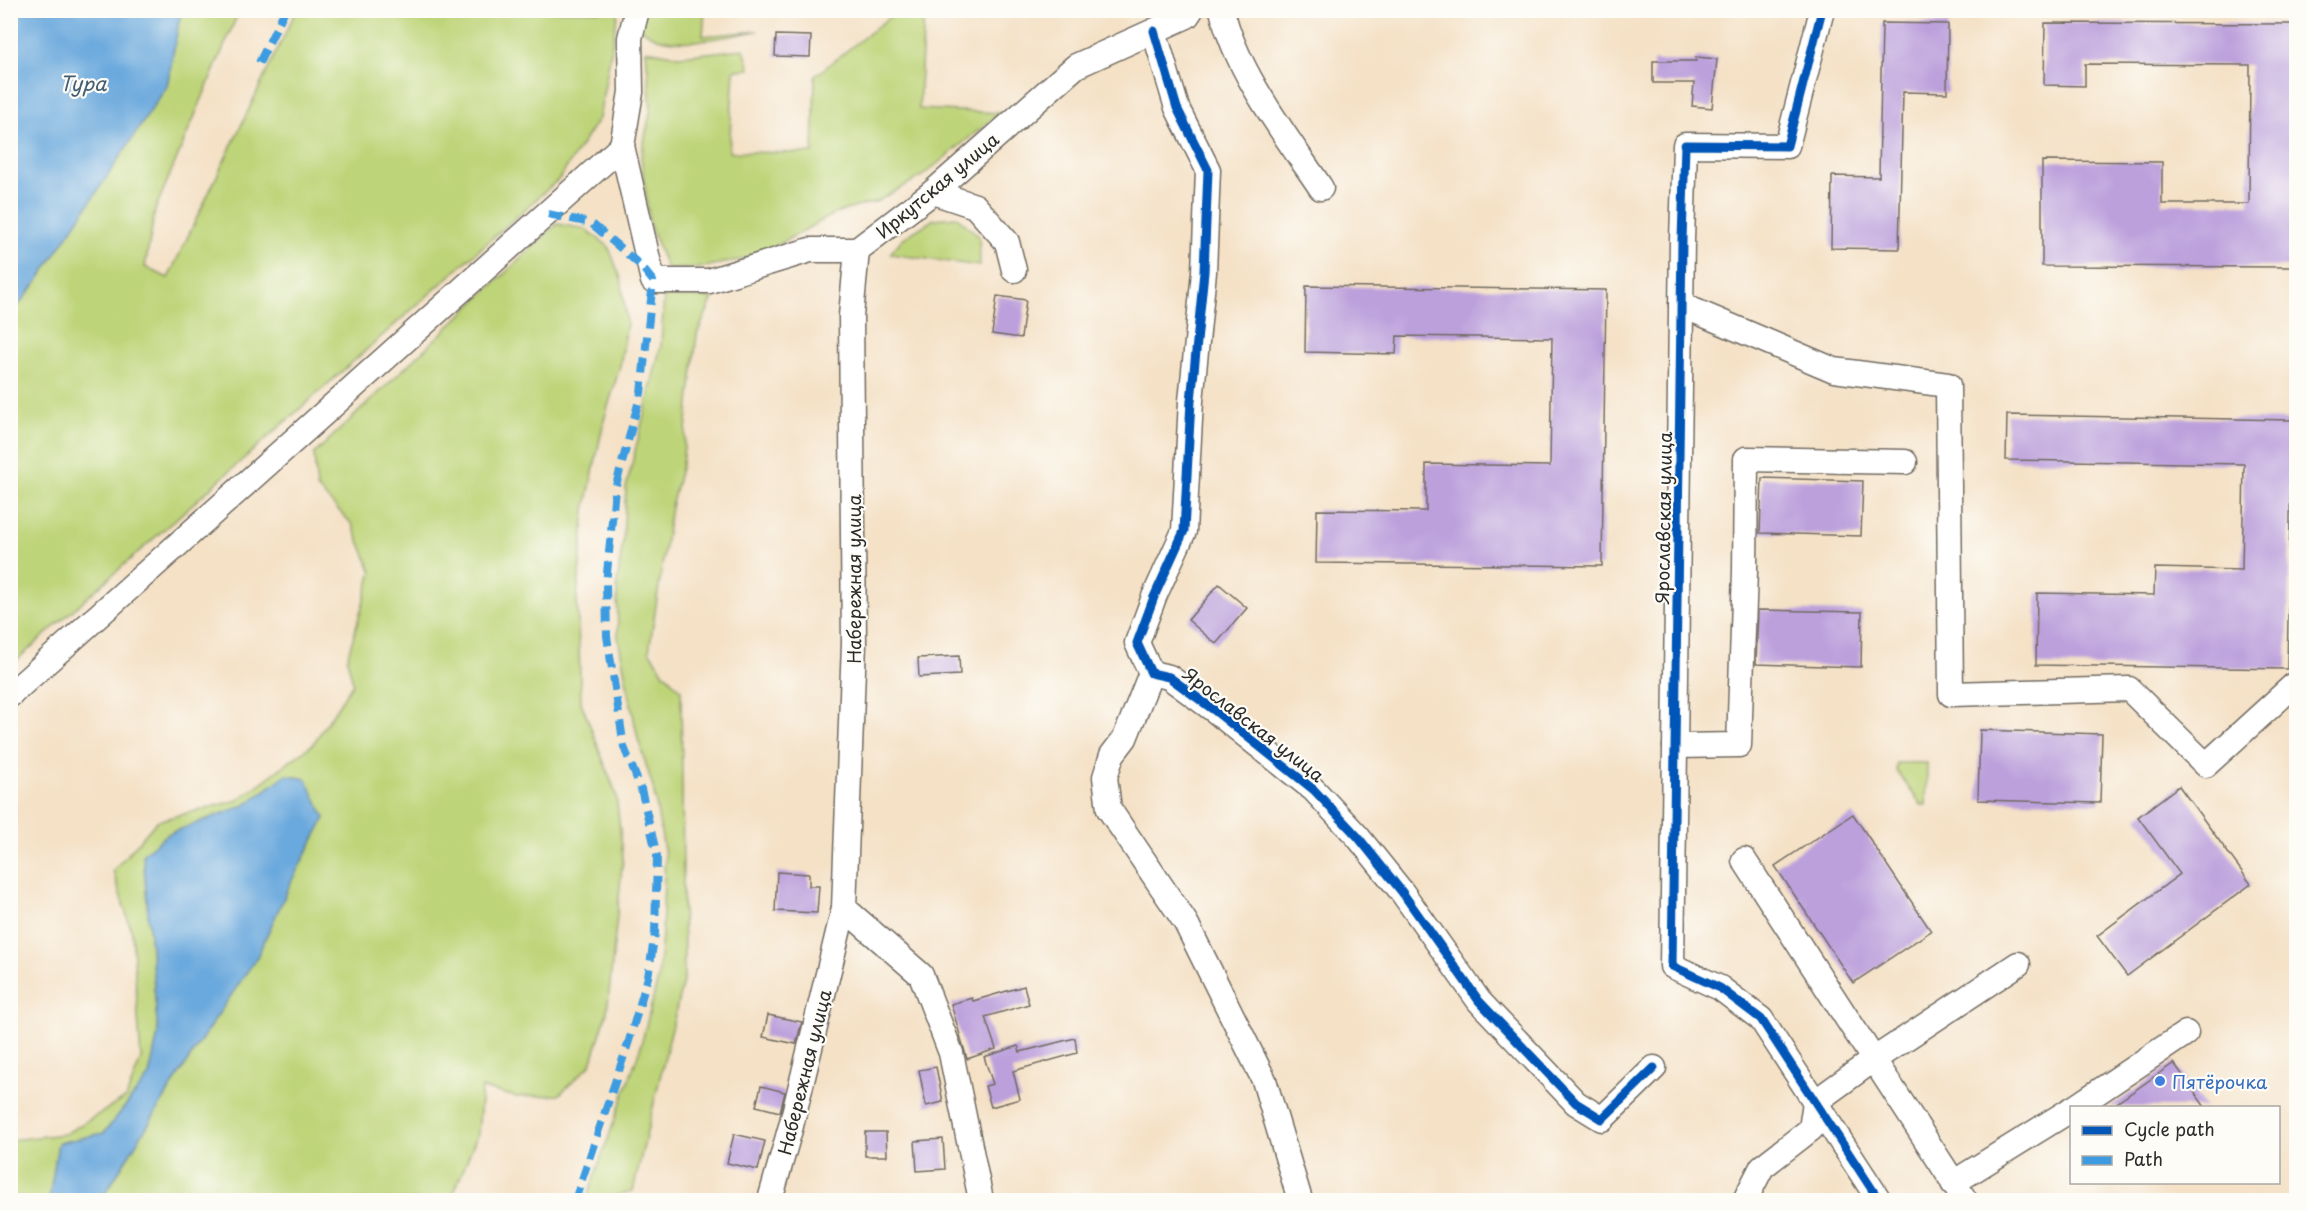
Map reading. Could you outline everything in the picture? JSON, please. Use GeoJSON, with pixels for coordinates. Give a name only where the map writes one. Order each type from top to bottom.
{"type":"FeatureCollection","features":[{"type":"Feature","properties":{"kind":"street"},"geometry":{"type":"LineString","coordinates":[[10,695],[622,146],[631,92],[630,38],[636,10]]}},
{"type":"Feature","properties":{"kind":"street","name":"Иркутская улица"},"geometry":{"type":"LineString","coordinates":[[622,146],[653,280],[709,281],[810,250],[857,250],[933,192],[1076,66],[1187,16],[1191,10]]}},
{"type":"Feature","properties":{"kind":"street"},"geometry":{"type":"LineString","coordinates":[[1222,10],[1225,27],[1249,77],[1321,189]]}},
{"type":"Feature","properties":{"kind":"street","name":"Ярославская улица"},"geometry":{"type":"LineString","coordinates":[[1815,1102],[1761,1019],[1720,988],[1672,966],[1685,145],[1787,146],[1822,10]]}},
{"type":"Feature","properties":{"kind":"street"},"geometry":{"type":"LineString","coordinates":[[1154,31],[1177,108],[1208,170],[1204,272],[1191,401],[1184,531],[1154,597],[1137,643],[1151,673],[1125,738],[1112,755],[1105,777],[1109,809],[1186,923],[1264,1080],[1300,1200]]}},
{"type":"Feature","properties":{"kind":"street"},"geometry":{"type":"LineString","coordinates":[[933,192],[975,206],[1008,242],[1014,270]]}},
{"type":"Feature","properties":{"kind":"street","name":"Набережная улица"},"geometry":{"type":"LineString","coordinates":[[770,1200],[791,1126],[844,908],[854,643],[851,316],[857,250]]}},
{"type":"Feature","properties":{"kind":"street"},"geometry":{"type":"LineString","coordinates":[[1682,305],[1834,370],[1948,384],[1951,694],[2130,689],[2206,765],[2296,683]]}},
{"type":"Feature","properties":{"kind":"street"},"geometry":{"type":"LineString","coordinates":[[1675,746],[1739,745],[1746,459],[1905,462]]}},
{"type":"Feature","properties":{"kind":"street","name":"Ярославская улица"},"geometry":{"type":"LineString","coordinates":[[1151,673],[1169,677],[1266,750],[1314,790],[1358,837],[1402,892],[1479,1001],[1576,1103],[1602,1119],[1654,1068]]}},
{"type":"Feature","properties":{"kind":"street"},"geometry":{"type":"LineString","coordinates":[[1744,860],[1959,1192],[2070,1110]]}},
{"type":"Feature","properties":{"kind":"street"},"geometry":{"type":"LineString","coordinates":[[844,908],[921,975],[951,1053],[981,1200]]}},
{"type":"Feature","properties":{"kind":"street"},"geometry":{"type":"LineString","coordinates":[[1745,1200],[1762,1167],[1811,1130],[1815,1102],[1873,1060],[2018,964]]}},
{"type":"Feature","properties":{"kind":"street"},"geometry":{"type":"LineString","coordinates":[[2076,1106],[2186,1033]]}},
{"type":"Feature","properties":{"kind":"street"},"geometry":{"type":"LineString","coordinates":[[1815,1102],[1879,1200]]}},
{"type":"Feature","properties":{"kind":"green space"},"geometry":{"type":"Polygon","coordinates":[[[705,10],[703,36],[758,31],[713,39],[680,41],[664,40],[640,27],[644,11],[705,10]]]}},
{"type":"Feature","properties":{"kind":"green space"},"geometry":{"type":"Polygon","coordinates":[[[181,11],[239,11],[155,210],[145,267],[168,278],[296,11],[618,11],[599,118],[559,179],[11,665],[10,315],[39,279],[167,86],[181,11]]]}},
{"type":"Feature","properties":{"kind":"green space"},"geometry":{"type":"Polygon","coordinates":[[[897,11],[924,11],[919,109],[1000,113],[922,176],[878,201],[835,213],[758,256],[699,268],[667,269],[650,226],[641,157],[651,108],[646,50],[679,56],[744,49],[750,69],[734,70],[729,152],[813,153],[815,76],[897,11]]]}},
{"type":"Feature","properties":{"kind":"green space"},"geometry":{"type":"Polygon","coordinates":[[[957,217],[979,236],[980,266],[890,254],[902,239],[934,219],[957,217]]]}},
{"type":"Feature","properties":{"kind":"green space"},"geometry":{"type":"Polygon","coordinates":[[[557,224],[585,229],[608,246],[621,279],[627,324],[620,366],[604,420],[585,510],[577,598],[581,702],[616,794],[623,858],[607,1012],[591,1064],[559,1095],[516,1097],[482,1088],[478,1133],[451,1200],[101,1200],[199,1043],[257,957],[292,880],[325,818],[286,775],[245,805],[168,834],[143,854],[158,1034],[149,1076],[104,1133],[58,1143],[49,1200],[11,1200],[11,1140],[65,1134],[126,1098],[141,1059],[132,933],[113,871],[157,821],[238,800],[313,744],[353,683],[347,659],[372,572],[352,524],[317,488],[314,454],[557,224]]]}},
{"type":"Feature","properties":{"kind":"green space"},"geometry":{"type":"Polygon","coordinates":[[[664,296],[713,298],[697,334],[682,464],[671,507],[649,651],[664,673],[681,690],[684,977],[633,1191],[606,1200],[586,1200],[640,1049],[658,979],[662,935],[665,855],[653,787],[638,739],[618,637],[617,583],[623,541],[626,488],[661,345],[664,296]]]}},
{"type":"Feature","properties":{"kind":"green space"},"geometry":{"type":"Polygon","coordinates":[[[1897,763],[1927,763],[1926,805],[1921,805],[1896,770],[1897,763]]]}},
{"type":"Feature","properties":{"kind":"water","name":"Тура"},"geometry":{"type":"Polygon","coordinates":[[[11,10],[181,11],[167,86],[39,279],[11,315],[11,10]]]}},
{"type":"Feature","properties":{"kind":"water"},"geometry":{"type":"Polygon","coordinates":[[[286,775],[306,779],[325,818],[292,880],[257,957],[199,1043],[101,1200],[49,1200],[58,1143],[104,1133],[149,1076],[158,1034],[143,854],[168,834],[245,805],[286,775]]]}},
{"type":"Feature","properties":{"kind":"building"},"geometry":{"type":"Polygon","coordinates":[[[1882,23],[1948,24],[1947,93],[1903,92],[1899,249],[1831,248],[1832,176],[1879,177],[1882,23]]]}},
{"type":"Feature","properties":{"kind":"building"},"geometry":{"type":"Polygon","coordinates":[[[2045,23],[2295,24],[2294,267],[2042,266],[2042,161],[2162,162],[2162,204],[2249,204],[2250,65],[2085,64],[2085,86],[2044,85],[2045,23]]]}},
{"type":"Feature","properties":{"kind":"building"},"geometry":{"type":"Polygon","coordinates":[[[776,35],[811,36],[810,57],[775,56],[776,35]]]}},
{"type":"Feature","properties":{"kind":"building"},"geometry":{"type":"Polygon","coordinates":[[[1696,57],[1717,59],[1712,108],[1692,106],[1694,83],[1653,83],[1653,61],[1696,61],[1696,57]]]}},
{"type":"Feature","properties":{"kind":"building"},"geometry":{"type":"Polygon","coordinates":[[[1306,286],[1606,290],[1602,566],[1316,563],[1317,510],[1426,511],[1426,464],[1550,466],[1552,338],[1397,336],[1396,354],[1305,352],[1306,286]]]}},
{"type":"Feature","properties":{"kind":"building"},"geometry":{"type":"Polygon","coordinates":[[[997,296],[1026,300],[1021,338],[992,334],[997,296]]]}},
{"type":"Feature","properties":{"kind":"building"},"geometry":{"type":"Polygon","coordinates":[[[2007,415],[2292,420],[2287,669],[2036,665],[2037,593],[2154,595],[2155,568],[2242,570],[2244,464],[2006,460],[2007,415]]]}},
{"type":"Feature","properties":{"kind":"building"},"geometry":{"type":"Polygon","coordinates":[[[1762,478],[1863,481],[1861,536],[1760,533],[1762,478]]]}},
{"type":"Feature","properties":{"kind":"building"},"geometry":{"type":"Polygon","coordinates":[[[1219,584],[1247,608],[1216,644],[1188,620],[1219,584]]]}},
{"type":"Feature","properties":{"kind":"building"},"geometry":{"type":"Polygon","coordinates":[[[1758,610],[1862,612],[1861,667],[1756,664],[1758,610]]]}},
{"type":"Feature","properties":{"kind":"building"},"geometry":{"type":"Polygon","coordinates":[[[959,656],[960,675],[919,677],[918,658],[959,656]]]}},
{"type":"Feature","properties":{"kind":"building"},"geometry":{"type":"Polygon","coordinates":[[[1980,730],[2102,734],[2100,803],[1978,800],[1980,730]]]}},
{"type":"Feature","properties":{"kind":"building"},"geometry":{"type":"Polygon","coordinates":[[[2179,786],[2251,884],[2127,976],[2097,936],[2180,874],[2138,817],[2179,786]]]}},
{"type":"Feature","properties":{"kind":"building"},"geometry":{"type":"Polygon","coordinates":[[[1853,814],[1931,931],[1853,983],[1775,866],[1853,814]]]}},
{"type":"Feature","properties":{"kind":"building"},"geometry":{"type":"Polygon","coordinates":[[[777,872],[809,874],[809,886],[819,886],[817,913],[775,911],[777,872]]]}},
{"type":"Feature","properties":{"kind":"building"},"geometry":{"type":"Polygon","coordinates":[[[1024,986],[1029,1004],[985,1017],[996,1049],[967,1059],[951,1004],[972,998],[973,1001],[1024,986]]]}},
{"type":"Feature","properties":{"kind":"building"},"geometry":{"type":"Polygon","coordinates":[[[768,1015],[802,1022],[796,1044],[763,1037],[768,1015]]]}},
{"type":"Feature","properties":{"kind":"building"},"geometry":{"type":"Polygon","coordinates":[[[1075,1038],[1077,1053],[1013,1071],[1020,1099],[991,1107],[985,1086],[993,1084],[984,1057],[1018,1046],[1020,1052],[1075,1038]]]}},
{"type":"Feature","properties":{"kind":"building"},"geometry":{"type":"Polygon","coordinates":[[[2174,1063],[2204,1106],[2112,1106],[2174,1063]]]}},
{"type":"Feature","properties":{"kind":"building"},"geometry":{"type":"Polygon","coordinates":[[[936,1067],[943,1102],[926,1106],[919,1070],[936,1067]]]}},
{"type":"Feature","properties":{"kind":"building"},"geometry":{"type":"Polygon","coordinates":[[[761,1086],[785,1092],[780,1112],[756,1106],[761,1086]]]}},
{"type":"Feature","properties":{"kind":"building"},"geometry":{"type":"Polygon","coordinates":[[[865,1132],[886,1132],[887,1156],[865,1156],[865,1132]]]}},
{"type":"Feature","properties":{"kind":"building"},"geometry":{"type":"Polygon","coordinates":[[[734,1134],[765,1141],[758,1170],[727,1163],[734,1134]]]}},
{"type":"Feature","properties":{"kind":"building"},"geometry":{"type":"Polygon","coordinates":[[[943,1139],[945,1169],[917,1171],[915,1141],[943,1139]]]}},
{"type":"Feature","properties":{"kind":"marked path"},"geometry":{"type":"LineString","coordinates":[[259,63],[285,10]]}},
{"type":"Feature","properties":{"kind":"marked path"},"geometry":{"type":"LineString","coordinates":[[548,214],[591,223],[640,265],[653,281],[641,393],[615,489],[606,584],[607,636],[624,747],[641,789],[657,856],[655,933],[648,977],[628,1044],[575,1200]]}},
{"type":"Feature","properties":{"kind":"cycle path"},"geometry":{"type":"LineString","coordinates":[[1822,10],[1787,146],[1685,145],[1672,966],[1720,988],[1761,1019],[1879,1200]]}},
{"type":"Feature","properties":{"kind":"cycle path"},"geometry":{"type":"LineString","coordinates":[[1154,31],[1177,108],[1208,170],[1204,272],[1191,401],[1184,531],[1154,597],[1137,643],[1151,673],[1169,677],[1314,790],[1358,837],[1402,892],[1479,1001],[1576,1103],[1602,1119],[1654,1068]]}},
{"type":"Feature","properties":{"kind":"place","name":"Пятёрочка"},"geometry":{"type":"Point","coordinates":[2160,1081]}}]}
